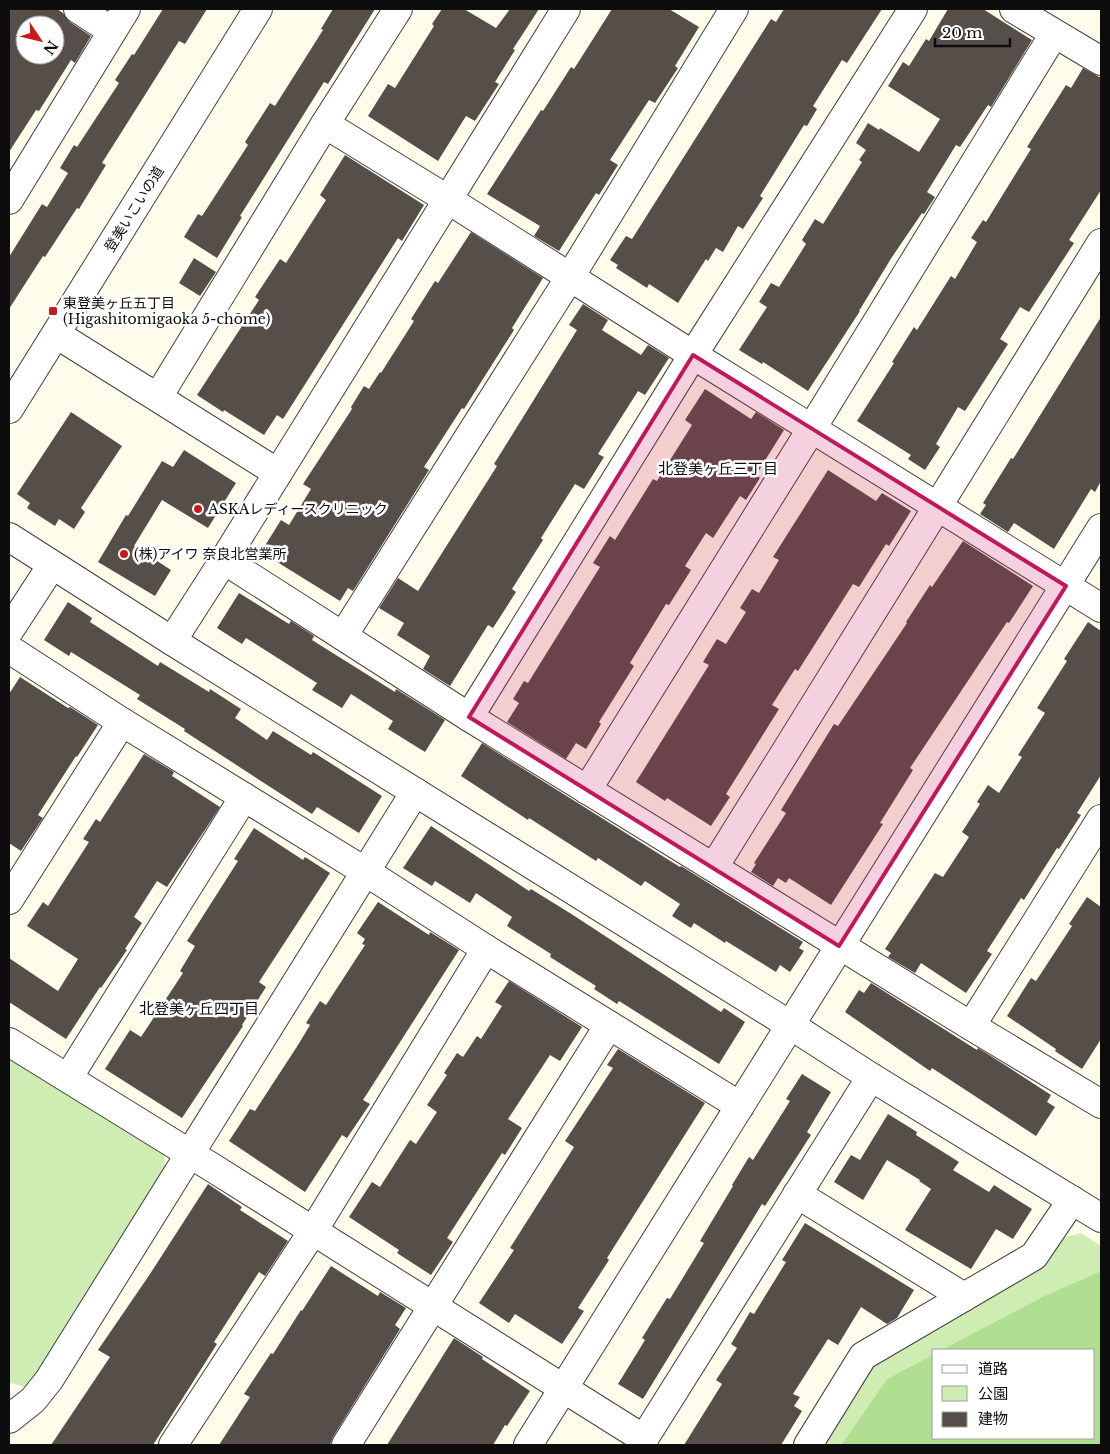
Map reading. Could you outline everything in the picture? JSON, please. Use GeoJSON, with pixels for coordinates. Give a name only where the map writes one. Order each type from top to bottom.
{"type":"FeatureCollection","features":[{"type":"Feature","properties":{"kind":"street"},"geometry":{"type":"LineString","coordinates":[[9,200],[119,20],[78,9]]}},
{"type":"Feature","properties":{"kind":"street","name":"登美いこいの道"},"geometry":{"type":"LineString","coordinates":[[9,409],[258,9]]}},
{"type":"Feature","properties":{"kind":"street"},"geometry":{"type":"LineString","coordinates":[[158,397],[325,124],[398,9]]}},
{"type":"Feature","properties":{"kind":"street"},"geometry":{"type":"LineString","coordinates":[[172,641],[566,9]]}},
{"type":"Feature","properties":{"kind":"street"},"geometry":{"type":"LineString","coordinates":[[343,636],[570,277],[734,9]]}},
{"type":"Feature","properties":{"kind":"street"},"geometry":{"type":"LineString","coordinates":[[469,717],[693,354],[913,9]]}},
{"type":"Feature","properties":{"kind":"street"},"geometry":{"type":"LineString","coordinates":[[1014,9],[1101,61]]}},
{"type":"Feature","properties":{"kind":"street"},"geometry":{"type":"LineString","coordinates":[[588,790],[1054,34]]}},
{"type":"Feature","properties":{"kind":"street"},"geometry":{"type":"LineString","coordinates":[[325,124],[447,198],[570,277],[1101,608]]}},
{"type":"Feature","properties":{"kind":"street"},"geometry":{"type":"LineString","coordinates":[[714,867],[1101,243]]}},
{"type":"Feature","properties":{"kind":"street"},"geometry":{"type":"LineString","coordinates":[[56,334],[278,473]]}},
{"type":"Feature","properties":{"kind":"street"},"geometry":{"type":"LineString","coordinates":[[528,1445],[1101,528]]}},
{"type":"Feature","properties":{"kind":"street"},"geometry":{"type":"LineString","coordinates":[[9,537],[172,641],[871,1077],[1101,1218]]}},
{"type":"Feature","properties":{"kind":"street"},"geometry":{"type":"LineString","coordinates":[[224,560],[469,717],[840,946],[971,1026],[1099,1098]]}},
{"type":"Feature","properties":{"kind":"street"},"geometry":{"type":"LineString","coordinates":[[9,631],[52,565]]}},
{"type":"Feature","properties":{"kind":"street"},"geometry":{"type":"LineString","coordinates":[[9,649],[122,722],[740,1106]]}},
{"type":"Feature","properties":{"kind":"street"},"geometry":{"type":"LineString","coordinates":[[9,900],[122,722]]}},
{"type":"Feature","properties":{"kind":"street"},"geometry":{"type":"LineString","coordinates":[[9,1419],[34,1400],[49,1380],[416,792]]}},
{"type":"Feature","properties":{"kind":"street"},"geometry":{"type":"LineString","coordinates":[[68,1078],[244,797]]}},
{"type":"Feature","properties":{"kind":"street"},"geometry":{"type":"LineString","coordinates":[[971,1026],[1101,819]]}},
{"type":"Feature","properties":{"kind":"street"},"geometry":{"type":"LineString","coordinates":[[173,1445],[313,1231],[486,949]]}},
{"type":"Feature","properties":{"kind":"street"},"geometry":{"type":"LineString","coordinates":[[346,1445],[609,1025]]}},
{"type":"Feature","properties":{"kind":"street"},"geometry":{"type":"LineString","coordinates":[[9,1042],[564,1388],[642,1442],[871,1077]]}},
{"type":"Feature","properties":{"kind":"street"},"geometry":{"type":"LineString","coordinates":[[797,1194],[964,1297]]}},
{"type":"Feature","properties":{"kind":"street"},"geometry":{"type":"LineString","coordinates":[[808,1445],[863,1356],[1034,1256],[1072,1200]]}},
{"type":"Feature","properties":{"kind":"highlighted area"},"geometry":{"type":"Polygon","coordinates":[[[693,355],[1066,586],[839,946],[469,717],[693,355]]]}},
{"type":"Feature","properties":{"kind":"green space"},"geometry":{"type":"Polygon","coordinates":[[[9,1053],[164,1152],[165,1168],[29,1388],[10,1383],[9,1377],[9,1053]]]}},
{"type":"Feature","properties":{"kind":"green space"},"geometry":{"type":"Polygon","coordinates":[[[1081,1233],[1101,1246],[1101,1271],[1044,1296],[943,1349],[932,1349],[932,1355],[887,1379],[841,1445],[822,1445],[866,1373],[880,1359],[1045,1265],[1062,1238],[1081,1233]]]}},
{"type":"Feature","properties":{"kind":"green space"},"geometry":{"type":"Polygon","coordinates":[[[1101,1271],[1101,1445],[841,1445],[887,1379],[932,1355],[932,1439],[1095,1439],[1095,1349],[943,1349],[1044,1296],[1101,1271]]]}},
{"type":"Feature","properties":{"kind":"building"},"geometry":{"type":"Polygon","coordinates":[[[9,9],[57,9],[65,15],[15,15],[15,65],[65,65],[65,16],[70,22],[91,36],[75,63],[71,60],[39,111],[36,110],[9,152],[9,9]]]}},
{"type":"Feature","properties":{"kind":"building"},"geometry":{"type":"Polygon","coordinates":[[[163,9],[207,9],[185,44],[179,41],[102,163],[106,165],[79,209],[77,208],[45,257],[43,256],[9,309],[9,257],[42,204],[47,207],[68,173],[60,168],[74,145],[77,147],[119,83],[115,80],[132,54],[134,55],[163,9]]]}},
{"type":"Feature","properties":{"kind":"building"},"geometry":{"type":"Polygon","coordinates":[[[333,9],[375,9],[328,84],[324,82],[240,216],[242,217],[217,258],[184,237],[198,214],[202,216],[248,145],[245,142],[270,103],[275,106],[323,30],[321,29],[333,9]]]}},
{"type":"Feature","properties":{"kind":"building"},"geometry":{"type":"Polygon","coordinates":[[[442,9],[464,9],[496,28],[510,9],[539,9],[513,49],[515,50],[495,82],[499,84],[475,121],[466,116],[438,161],[368,116],[388,84],[395,88],[434,26],[432,24],[442,9]]]}},
{"type":"Feature","properties":{"kind":"building"},"geometry":{"type":"Polygon","coordinates":[[[612,9],[669,9],[699,27],[675,66],[678,68],[655,103],[649,100],[610,160],[618,165],[599,195],[596,193],[559,251],[534,236],[540,226],[487,194],[541,110],[543,111],[571,67],[574,69],[612,9]]]}},
{"type":"Feature","properties":{"kind":"building"},"geometry":{"type":"Polygon","coordinates":[[[784,9],[882,9],[847,63],[842,60],[813,106],[817,109],[807,126],[804,125],[760,196],[763,198],[743,229],[738,226],[723,252],[716,248],[708,261],[706,259],[678,303],[649,284],[647,288],[616,268],[618,265],[610,260],[626,236],[632,239],[771,19],[776,22],[784,9]]]}},
{"type":"Feature","properties":{"kind":"building"},"geometry":{"type":"Polygon","coordinates":[[[948,9],[983,9],[1032,40],[991,107],[988,105],[960,147],[956,145],[927,192],[935,197],[892,257],[860,311],[808,391],[763,362],[762,364],[739,350],[767,307],[759,302],[771,283],[779,287],[806,244],[802,240],[815,219],[823,224],[862,162],[859,160],[866,150],[856,143],[868,123],[879,130],[880,128],[919,152],[940,119],[888,86],[903,62],[909,66],[926,39],[929,41],[948,9]]]}},
{"type":"Feature","properties":{"kind":"building"},"geometry":{"type":"Polygon","coordinates":[[[1083,68],[1101,78],[1101,190],[1069,240],[1074,243],[1029,312],[1020,307],[1000,339],[1008,344],[965,411],[958,407],[936,444],[940,447],[925,470],[908,459],[911,455],[857,421],[894,363],[892,362],[914,327],[917,330],[951,276],[955,279],[977,242],[971,238],[983,220],[986,222],[1031,149],[1027,147],[1066,85],[1071,88],[1083,68]]]}},
{"type":"Feature","properties":{"kind":"building"},"geometry":{"type":"Polygon","coordinates":[[[345,155],[424,205],[402,241],[398,238],[283,419],[277,415],[264,435],[197,395],[259,300],[255,297],[280,259],[286,263],[326,200],[320,195],[345,155]]]}},
{"type":"Feature","properties":{"kind":"building"},"geometry":{"type":"Polygon","coordinates":[[[471,232],[543,278],[512,328],[514,330],[464,409],[462,408],[424,467],[429,470],[353,591],[348,588],[340,601],[261,552],[281,520],[289,525],[311,489],[303,484],[352,409],[351,407],[364,386],[369,389],[381,373],[414,321],[411,319],[435,281],[438,283],[471,232]]]}},
{"type":"Feature","properties":{"kind":"building"},"geometry":{"type":"Polygon","coordinates":[[[194,258],[216,272],[200,296],[179,283],[194,258]]]}},
{"type":"Feature","properties":{"kind":"building"},"geometry":{"type":"Polygon","coordinates":[[[583,304],[608,320],[602,330],[641,355],[648,345],[669,358],[645,395],[638,391],[598,454],[604,457],[584,489],[575,484],[512,589],[516,592],[493,628],[488,625],[450,686],[423,669],[430,656],[397,635],[404,623],[379,608],[398,578],[418,591],[497,466],[494,464],[577,330],[569,325],[583,304]]]}},
{"type":"Feature","properties":{"kind":"building"},"geometry":{"type":"Polygon","coordinates":[[[1101,317],[1101,481],[1095,492],[1091,489],[1054,549],[1014,523],[1008,532],[980,514],[986,505],[983,503],[1011,458],[1013,459],[1101,317]]]}},
{"type":"Feature","properties":{"kind":"building"},"geometry":{"type":"Polygon","coordinates":[[[705,389],[751,419],[756,412],[784,430],[756,475],[760,478],[746,500],[740,496],[713,538],[706,533],[685,566],[691,570],[669,605],[666,604],[630,663],[634,666],[599,722],[601,724],[586,749],[576,743],[566,759],[507,722],[519,703],[513,699],[524,681],[528,683],[600,567],[593,563],[610,536],[615,540],[653,479],[657,481],[692,425],[685,420],[705,389]]]}},
{"type":"Feature","properties":{"kind":"building"},"geometry":{"type":"Polygon","coordinates":[[[71,412],[122,446],[81,508],[85,512],[74,529],[59,519],[55,526],[27,508],[30,503],[17,494],[71,412]]]}},
{"type":"Feature","properties":{"kind":"building"},"geometry":{"type":"Polygon","coordinates":[[[184,450],[236,483],[208,528],[162,500],[134,546],[171,570],[155,596],[98,562],[126,515],[128,516],[162,461],[173,467],[184,450]]]}},
{"type":"Feature","properties":{"kind":"building"},"geometry":{"type":"Polygon","coordinates":[[[828,470],[876,501],[882,493],[911,511],[889,546],[886,544],[859,587],[853,584],[798,671],[795,669],[772,705],[779,709],[726,794],[730,797],[711,826],[667,798],[665,801],[636,782],[709,665],[703,662],[717,639],[726,644],[746,612],[740,608],[752,589],[759,593],[779,560],[773,557],[828,470]]]}},
{"type":"Feature","properties":{"kind":"building"},"geometry":{"type":"Polygon","coordinates":[[[963,541],[1033,586],[910,768],[913,770],[880,823],[883,824],[831,905],[789,878],[786,883],[778,878],[773,886],[751,872],[756,864],[754,863],[786,813],[781,810],[834,724],[838,726],[907,623],[930,585],[932,587],[963,541]]]}},
{"type":"Feature","properties":{"kind":"building"},"geometry":{"type":"Polygon","coordinates":[[[239,593],[289,624],[291,621],[314,636],[312,640],[395,692],[396,689],[445,720],[425,752],[388,729],[393,721],[351,694],[342,708],[312,690],[317,683],[246,638],[242,644],[217,628],[239,593]]]}},
{"type":"Feature","properties":{"kind":"building"},"geometry":{"type":"Polygon","coordinates":[[[68,602],[92,618],[90,622],[158,666],[160,662],[209,692],[210,689],[241,709],[235,718],[267,740],[273,731],[311,755],[313,752],[382,796],[359,833],[317,807],[312,814],[137,699],[140,695],[71,652],[69,656],[44,640],[68,602]]]}},
{"type":"Feature","properties":{"kind":"building"},"geometry":{"type":"Polygon","coordinates":[[[1088,622],[1101,631],[1101,775],[1077,813],[1081,815],[1059,849],[1057,848],[1024,900],[1021,898],[987,951],[992,954],[966,993],[921,963],[915,973],[888,957],[891,953],[885,949],[935,873],[943,877],[969,837],[962,832],[980,804],[977,802],[988,785],[999,793],[1022,757],[1018,755],[1045,713],[1037,708],[1067,661],[1064,659],[1088,622]]]}},
{"type":"Feature","properties":{"kind":"building"},"geometry":{"type":"Polygon","coordinates":[[[20,677],[98,725],[38,815],[43,818],[21,851],[9,843],[9,694],[20,677]]]}},
{"type":"Feature","properties":{"kind":"building"},"geometry":{"type":"Polygon","coordinates":[[[482,743],[803,942],[799,948],[804,951],[790,972],[780,965],[776,972],[694,923],[691,928],[672,916],[680,904],[645,881],[641,886],[598,858],[596,861],[529,818],[528,820],[461,776],[482,743]]]}},
{"type":"Feature","properties":{"kind":"building"},"geometry":{"type":"Polygon","coordinates":[[[144,754],[174,772],[172,776],[220,807],[167,887],[157,881],[134,917],[142,923],[125,949],[127,950],[66,1039],[9,1002],[9,958],[58,991],[78,959],[27,926],[43,902],[48,906],[89,842],[83,839],[96,819],[100,822],[144,754]]]}},
{"type":"Feature","properties":{"kind":"building"},"geometry":{"type":"Polygon","coordinates":[[[431,826],[529,891],[531,889],[573,915],[721,1012],[724,1008],[745,1022],[719,1064],[619,1001],[617,1004],[594,989],[596,986],[550,957],[551,954],[507,926],[512,917],[476,893],[470,903],[435,881],[432,886],[403,868],[431,826]]]}},
{"type":"Feature","properties":{"kind":"building"},"geometry":{"type":"Polygon","coordinates":[[[254,828],[303,860],[305,857],[330,873],[259,982],[266,987],[243,1026],[182,1118],[105,1069],[130,1030],[141,1037],[183,973],[180,971],[195,946],[187,941],[238,861],[234,859],[254,828]]]}},
{"type":"Feature","properties":{"kind":"building"},"geometry":{"type":"Polygon","coordinates":[[[1087,897],[1101,907],[1101,1039],[1082,1069],[1007,1016],[1031,978],[1036,981],[1072,926],[1069,924],[1087,897]]]}},
{"type":"Feature","properties":{"kind":"building"},"geometry":{"type":"Polygon","coordinates":[[[378,902],[429,935],[430,932],[459,950],[363,1100],[370,1104],[347,1138],[342,1135],[305,1192],[229,1141],[250,1109],[255,1111],[298,1045],[310,1025],[306,1023],[320,1001],[326,1005],[365,945],[362,944],[365,939],[357,933],[378,902]]]}},
{"type":"Feature","properties":{"kind":"building"},"geometry":{"type":"Polygon","coordinates":[[[509,981],[582,1027],[560,1061],[550,1055],[508,1119],[522,1128],[505,1155],[502,1153],[447,1238],[453,1242],[431,1275],[397,1253],[399,1250],[349,1217],[372,1182],[380,1187],[410,1140],[416,1144],[437,1112],[427,1105],[447,1075],[444,1073],[457,1053],[463,1057],[477,1036],[481,1039],[502,1006],[495,1002],[509,981]]]}},
{"type":"Feature","properties":{"kind":"building"},"geometry":{"type":"Polygon","coordinates":[[[871,983],[1051,1095],[1047,1102],[1055,1107],[1036,1136],[932,1068],[930,1071],[845,1012],[859,990],[864,993],[871,983]]]}},
{"type":"Feature","properties":{"kind":"building"},"geometry":{"type":"Polygon","coordinates":[[[618,1049],[705,1103],[607,1258],[609,1260],[578,1308],[584,1311],[562,1344],[515,1314],[509,1323],[479,1303],[514,1250],[510,1248],[574,1147],[565,1141],[613,1068],[607,1065],[618,1049]]]}},
{"type":"Feature","properties":{"kind":"building"},"geometry":{"type":"Polygon","coordinates":[[[802,1074],[831,1092],[807,1132],[811,1135],[765,1206],[762,1204],[643,1399],[618,1384],[645,1340],[642,1338],[667,1298],[670,1299],[704,1243],[700,1241],[732,1185],[749,1157],[753,1160],[790,1101],[786,1099],[802,1074]]]}},
{"type":"Feature","properties":{"kind":"building"},"geometry":{"type":"Polygon","coordinates":[[[888,1114],[917,1132],[916,1135],[959,1162],[953,1170],[989,1192],[994,1185],[1032,1209],[1013,1239],[996,1229],[971,1269],[905,1230],[931,1189],[920,1180],[887,1160],[863,1200],[834,1182],[851,1155],[860,1160],[888,1114]]]}},
{"type":"Feature","properties":{"kind":"building"},"geometry":{"type":"Polygon","coordinates":[[[208,1184],[242,1207],[240,1210],[288,1241],[265,1276],[259,1272],[214,1342],[217,1344],[153,1445],[51,1445],[110,1357],[98,1350],[208,1184]]]}},
{"type":"Feature","properties":{"kind":"building"},"geometry":{"type":"Polygon","coordinates":[[[805,1223],[914,1290],[897,1318],[887,1324],[861,1307],[838,1345],[828,1339],[793,1394],[800,1397],[794,1406],[802,1411],[781,1445],[684,1445],[722,1384],[716,1380],[737,1348],[731,1344],[750,1312],[754,1314],[786,1262],[782,1260],[805,1223]]]}},
{"type":"Feature","properties":{"kind":"building"},"geometry":{"type":"Polygon","coordinates":[[[331,1266],[378,1296],[380,1292],[406,1308],[395,1325],[400,1329],[333,1437],[330,1445],[219,1445],[250,1397],[244,1394],[331,1266]]]}},
{"type":"Feature","properties":{"kind":"building"},"geometry":{"type":"Polygon","coordinates":[[[454,1338],[530,1391],[493,1445],[387,1445],[454,1338]]]}},
{"type":"Feature","properties":{"kind":"place","name":"東登美ヶ丘五丁目 (Higashitomigaoka 5-chōme)"},"geometry":{"type":"Point","coordinates":[53,311]}},
{"type":"Feature","properties":{"kind":"place","name":"ASKAレディースクリニック"},"geometry":{"type":"Point","coordinates":[198,509]}},
{"type":"Feature","properties":{"kind":"place","name":"(株)アイワ 奈良北営業所"},"geometry":{"type":"Point","coordinates":[124,554]}},
{"type":"Feature","properties":{"kind":"district","name":"北登美ヶ丘三丁目"},"geometry":{"type":"Point","coordinates":[718,468]}},
{"type":"Feature","properties":{"kind":"district","name":"北登美ヶ丘四丁目"},"geometry":{"type":"Point","coordinates":[199,1008]}}]}
